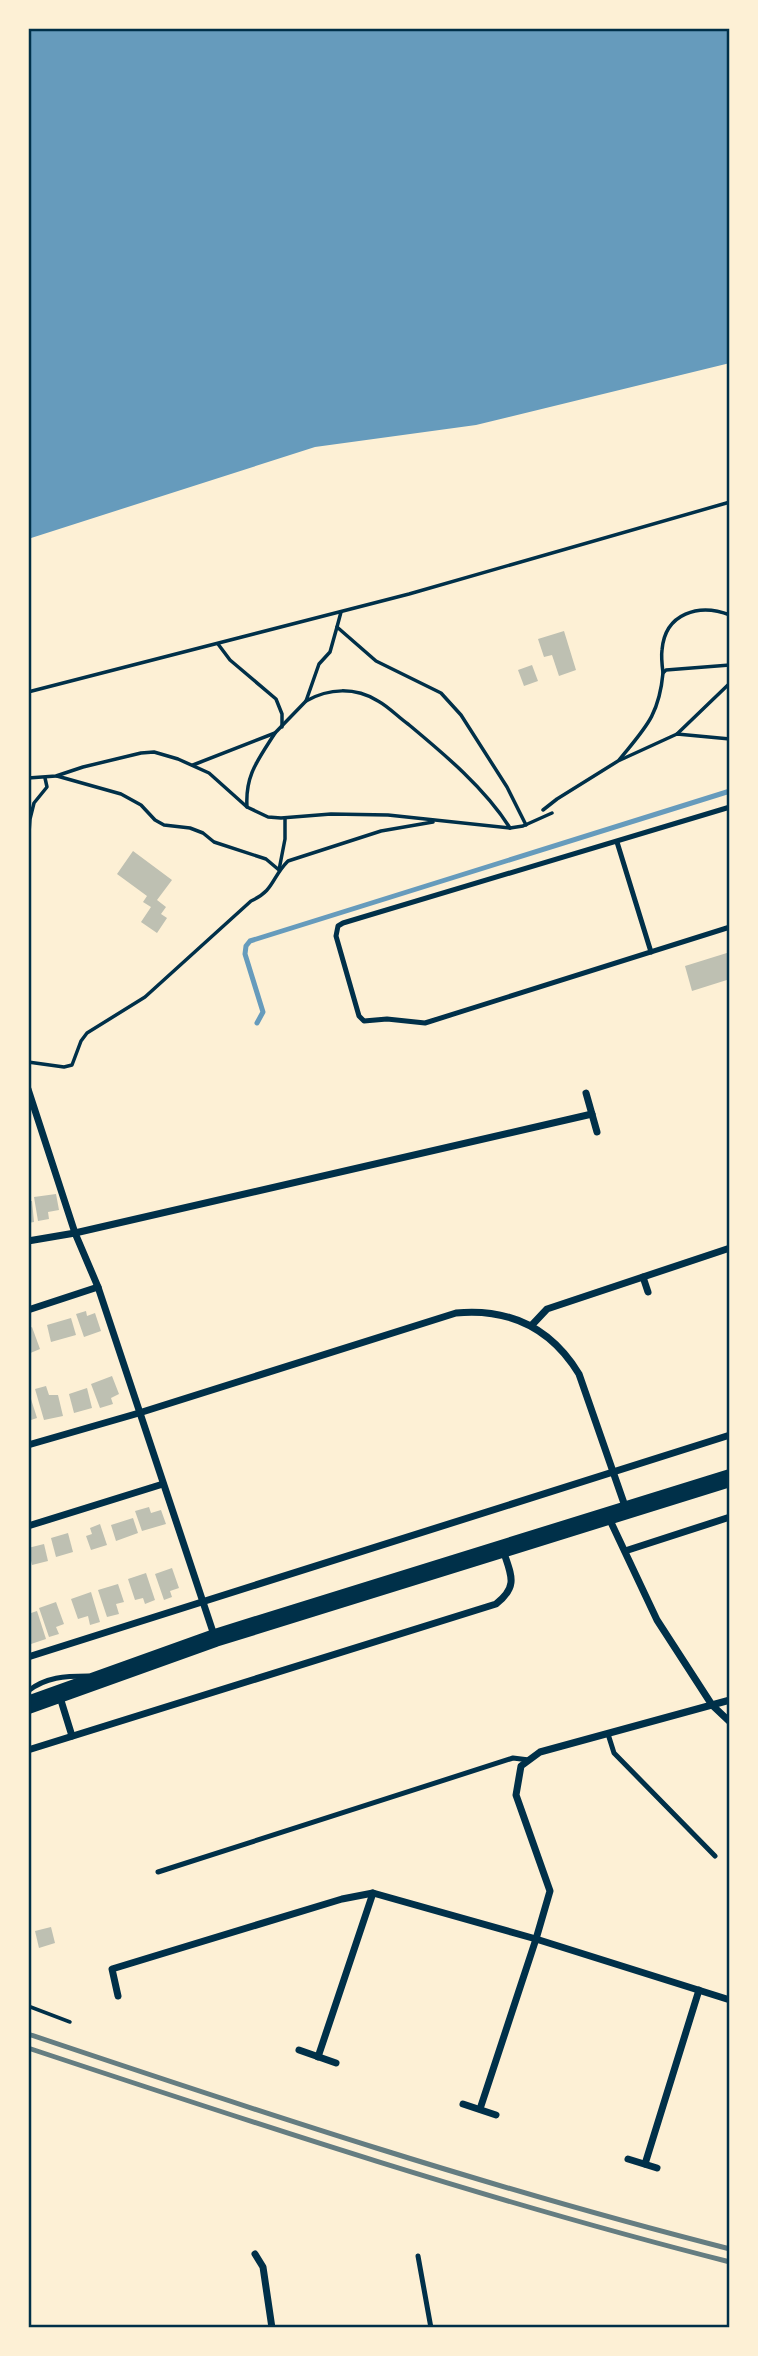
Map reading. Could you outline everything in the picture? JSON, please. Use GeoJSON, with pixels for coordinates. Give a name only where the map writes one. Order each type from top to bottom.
{"type":"FeatureCollection","features":[{"type":"Feature","properties":{"kind":"main road"},"geometry":{"type":"LineString","coordinates":[[29,1701],[59,1694],[215,1638],[730,1478]]}},
{"type":"Feature","properties":{"kind":"street"},"geometry":{"type":"LineString","coordinates":[[28,1089],[215,1638]]}},
{"type":"Feature","properties":{"kind":"street"},"geometry":{"type":"LineString","coordinates":[[586,1093],[597,1132]]}},
{"type":"Feature","properties":{"kind":"street"},"geometry":{"type":"LineString","coordinates":[[28,1241],[75,1233],[592,1114]]}},
{"type":"Feature","properties":{"kind":"street"},"geometry":{"type":"LineString","coordinates":[[531,1325],[547,1309],[730,1248]]}},
{"type":"Feature","properties":{"kind":"street"},"geometry":{"type":"LineString","coordinates":[[643,1277],[648,1292]]}},
{"type":"Feature","properties":{"kind":"street"},"geometry":{"type":"LineString","coordinates":[[28,1310],[97,1287]]}},
{"type":"Feature","properties":{"kind":"street"},"geometry":{"type":"LineString","coordinates":[[28,1445],[139,1413],[456,1312],[477,1311],[499,1314],[531,1325],[550,1338],[567,1355],[579,1374],[626,1510]]}},
{"type":"Feature","properties":{"kind":"street"},"geometry":{"type":"LineString","coordinates":[[28,1657],[730,1435]]}},
{"type":"Feature","properties":{"kind":"street"},"geometry":{"type":"LineString","coordinates":[[28,1526],[163,1484]]}},
{"type":"Feature","properties":{"kind":"street"},"geometry":{"type":"LineString","coordinates":[[608,1516],[657,1620],[712,1705],[730,1722]]}},
{"type":"Feature","properties":{"kind":"street"},"geometry":{"type":"LineString","coordinates":[[625,1551],[730,1517]]}},
{"type":"Feature","properties":{"kind":"street"},"geometry":{"type":"LineString","coordinates":[[28,1750],[496,1604],[508,1595],[513,1580],[503,1548]]}},
{"type":"Feature","properties":{"kind":"street"},"geometry":{"type":"LineString","coordinates":[[59,1694],[72,1736]]}},
{"type":"Feature","properties":{"kind":"street"},"geometry":{"type":"LineString","coordinates":[[480,2109],[550,1891],[516,1795],[521,1766],[540,1752],[730,1700]]}},
{"type":"Feature","properties":{"kind":"street"},"geometry":{"type":"LineString","coordinates":[[318,2057],[373,1893]]}},
{"type":"Feature","properties":{"kind":"street"},"geometry":{"type":"LineString","coordinates":[[118,1996],[112,1969],[342,1899],[373,1893],[730,2000]]}},
{"type":"Feature","properties":{"kind":"street"},"geometry":{"type":"LineString","coordinates":[[645,2164],[699,1990]]}},
{"type":"Feature","properties":{"kind":"street"},"geometry":{"type":"LineString","coordinates":[[299,2050],[336,2063]]}},
{"type":"Feature","properties":{"kind":"street"},"geometry":{"type":"LineString","coordinates":[[463,2104],[496,2115]]}},
{"type":"Feature","properties":{"kind":"street"},"geometry":{"type":"LineString","coordinates":[[628,2158],[657,2168]]}},
{"type":"Feature","properties":{"kind":"street"},"geometry":{"type":"LineString","coordinates":[[255,2254],[263,2267],[272,2328]]}},
{"type":"Feature","properties":{"kind":"lane"},"geometry":{"type":"LineString","coordinates":[[730,807],[343,923],[338,926],[336,936],[359,1016],[369,1022],[387,1020],[425,1023],[730,927]]}},
{"type":"Feature","properties":{"kind":"lane"},"geometry":{"type":"LineString","coordinates":[[617,842],[651,952]]}},
{"type":"Feature","properties":{"kind":"lane"},"geometry":{"type":"LineString","coordinates":[[29,1701],[38,1684],[62,1676],[111,1676]]}},
{"type":"Feature","properties":{"kind":"lane"},"geometry":{"type":"LineString","coordinates":[[608,1734],[614,1753],[715,1856]]}},
{"type":"Feature","properties":{"kind":"lane"},"geometry":{"type":"LineString","coordinates":[[158,1872],[513,1758],[529,1760]]}},
{"type":"Feature","properties":{"kind":"lane"},"geometry":{"type":"LineString","coordinates":[[418,2256],[431,2328]]}},
{"type":"Feature","properties":{"kind":"lane"},"geometry":{"type":"LineString","coordinates":[[653,2328],[683,2328]]}},
{"type":"Feature","properties":{"kind":"path"},"geometry":{"type":"LineString","coordinates":[[28,692],[409,594],[730,502]]}},
{"type":"Feature","properties":{"kind":"path"},"geometry":{"type":"LineString","coordinates":[[618,761],[652,718],[660,698],[662,648],[668,628],[679,617],[692,610],[706,609],[730,615]]}},
{"type":"Feature","properties":{"kind":"path"},"geometry":{"type":"LineString","coordinates":[[306,701],[319,664],[330,652],[341,612]]}},
{"type":"Feature","properties":{"kind":"path"},"geometry":{"type":"LineString","coordinates":[[337,626],[376,661],[441,693],[461,715],[507,786],[526,825]]}},
{"type":"Feature","properties":{"kind":"path"},"geometry":{"type":"LineString","coordinates":[[217,643],[230,660],[276,699],[282,714],[282,727]]}},
{"type":"Feature","properties":{"kind":"path"},"geometry":{"type":"LineString","coordinates":[[663,673],[666,670],[730,665]]}},
{"type":"Feature","properties":{"kind":"path"},"geometry":{"type":"LineString","coordinates":[[542,810],[618,761],[677,734],[730,683]]}},
{"type":"Feature","properties":{"kind":"path"},"geometry":{"type":"LineString","coordinates":[[247,807],[246,791],[251,769],[275,733],[306,701],[323,692],[337,690],[377,700],[450,759],[498,808],[510,828]]}},
{"type":"Feature","properties":{"kind":"path"},"geometry":{"type":"LineString","coordinates":[[192,765],[275,733]]}},
{"type":"Feature","properties":{"kind":"path"},"geometry":{"type":"LineString","coordinates":[[677,734],[730,739]]}},
{"type":"Feature","properties":{"kind":"path"},"geometry":{"type":"LineString","coordinates":[[28,778],[56,776],[83,767],[154,752],[209,774],[247,807],[268,817],[365,815],[510,828],[526,825],[552,813]]}},
{"type":"Feature","properties":{"kind":"path"},"geometry":{"type":"LineString","coordinates":[[56,776],[121,794],[141,805],[155,820],[164,825],[203,832],[214,842],[266,859],[279,870]]}},
{"type":"Feature","properties":{"kind":"path"},"geometry":{"type":"LineString","coordinates":[[28,847],[34,803],[47,787],[44,778]]}},
{"type":"Feature","properties":{"kind":"path"},"geometry":{"type":"LineString","coordinates":[[28,1062],[64,1067],[72,1065],[87,1033],[145,997],[251,901],[263,895],[272,886],[279,870],[285,839],[285,818]]}},
{"type":"Feature","properties":{"kind":"path"},"geometry":{"type":"LineString","coordinates":[[279,870],[288,861],[303,855],[381,831],[439,821]]}},
{"type":"Feature","properties":{"kind":"path"},"geometry":{"type":"LineString","coordinates":[[28,2006],[71,2022]]}},
{"type":"Feature","properties":{"kind":"water"},"geometry":{"type":"Polygon","coordinates":[[[28,28],[730,28],[730,363],[476,425],[315,447],[28,539],[28,28]]]}},
{"type":"Feature","properties":{"kind":"building"},"geometry":{"type":"Polygon","coordinates":[[[564,631],[576,670],[559,676],[552,655],[544,657],[538,639],[564,631]]]}},
{"type":"Feature","properties":{"kind":"building"},"geometry":{"type":"Polygon","coordinates":[[[532,665],[538,681],[524,686],[518,670],[532,665]]]}},
{"type":"Feature","properties":{"kind":"building"},"geometry":{"type":"Polygon","coordinates":[[[133,851],[172,880],[157,900],[166,907],[161,914],[167,918],[157,933],[141,922],[151,907],[143,902],[147,896],[117,874],[133,851]]]}},
{"type":"Feature","properties":{"kind":"building"},"geometry":{"type":"Polygon","coordinates":[[[730,952],[730,979],[692,991],[685,966],[730,952]]]}},
{"type":"Feature","properties":{"kind":"building"},"geometry":{"type":"Polygon","coordinates":[[[56,1194],[59,1210],[48,1212],[49,1219],[38,1221],[34,1197],[56,1194]]]}},
{"type":"Feature","properties":{"kind":"building"},"geometry":{"type":"Polygon","coordinates":[[[28,1201],[32,1201],[34,1222],[28,1223],[28,1201]]]}},
{"type":"Feature","properties":{"kind":"building"},"geometry":{"type":"Polygon","coordinates":[[[86,1311],[87,1316],[95,1313],[101,1331],[84,1337],[76,1314],[86,1311]]]}},
{"type":"Feature","properties":{"kind":"building"},"geometry":{"type":"Polygon","coordinates":[[[71,1318],[76,1335],[51,1342],[47,1325],[71,1318]]]}},
{"type":"Feature","properties":{"kind":"building"},"geometry":{"type":"Polygon","coordinates":[[[32,1327],[40,1349],[28,1354],[28,1329],[32,1327]]]}},
{"type":"Feature","properties":{"kind":"building"},"geometry":{"type":"Polygon","coordinates":[[[112,1376],[119,1394],[111,1398],[113,1404],[100,1408],[91,1384],[112,1376]]]}},
{"type":"Feature","properties":{"kind":"building"},"geometry":{"type":"Polygon","coordinates":[[[46,1386],[49,1395],[58,1395],[63,1416],[44,1420],[35,1389],[46,1386]]]}},
{"type":"Feature","properties":{"kind":"building"},"geometry":{"type":"Polygon","coordinates":[[[87,1388],[92,1408],[74,1413],[69,1394],[87,1388]]]}},
{"type":"Feature","properties":{"kind":"building"},"geometry":{"type":"Polygon","coordinates":[[[31,1399],[37,1418],[28,1421],[28,1400],[31,1399]]]}},
{"type":"Feature","properties":{"kind":"building"},"geometry":{"type":"Polygon","coordinates":[[[149,1507],[151,1513],[161,1510],[166,1524],[142,1531],[135,1511],[149,1507]]]}},
{"type":"Feature","properties":{"kind":"building"},"geometry":{"type":"Polygon","coordinates":[[[133,1518],[138,1533],[116,1541],[111,1525],[133,1518]]]}},
{"type":"Feature","properties":{"kind":"building"},"geometry":{"type":"Polygon","coordinates":[[[100,1524],[107,1545],[91,1550],[86,1536],[92,1534],[90,1528],[100,1524]]]}},
{"type":"Feature","properties":{"kind":"building"},"geometry":{"type":"Polygon","coordinates":[[[68,1533],[73,1552],[56,1557],[51,1538],[68,1533]]]}},
{"type":"Feature","properties":{"kind":"building"},"geometry":{"type":"Polygon","coordinates":[[[44,1544],[48,1561],[32,1565],[28,1548],[44,1544]]]}},
{"type":"Feature","properties":{"kind":"building"},"geometry":{"type":"Polygon","coordinates":[[[172,1568],[179,1588],[170,1591],[172,1597],[164,1600],[155,1574],[172,1568]]]}},
{"type":"Feature","properties":{"kind":"building"},"geometry":{"type":"Polygon","coordinates":[[[146,1573],[155,1600],[145,1604],[143,1598],[135,1600],[128,1579],[146,1573]]]}},
{"type":"Feature","properties":{"kind":"building"},"geometry":{"type":"Polygon","coordinates":[[[118,1584],[124,1602],[116,1604],[119,1614],[107,1617],[98,1590],[118,1584]]]}},
{"type":"Feature","properties":{"kind":"building"},"geometry":{"type":"Polygon","coordinates":[[[91,1592],[100,1622],[90,1625],[88,1616],[78,1619],[71,1599],[91,1592]]]}},
{"type":"Feature","properties":{"kind":"building"},"geometry":{"type":"Polygon","coordinates":[[[56,1602],[64,1624],[56,1627],[59,1634],[49,1637],[39,1608],[56,1602]]]}},
{"type":"Feature","properties":{"kind":"building"},"geometry":{"type":"Polygon","coordinates":[[[37,1611],[46,1639],[31,1644],[28,1614],[37,1611]]]}},
{"type":"Feature","properties":{"kind":"building"},"geometry":{"type":"Polygon","coordinates":[[[51,1927],[55,1943],[39,1948],[35,1931],[51,1927]]]}},
{"type":"Feature","properties":{"kind":"waterway"},"geometry":{"type":"LineString","coordinates":[[257,1023],[263,1012],[245,954],[250,941],[730,791]]}},
{"type":"Feature","properties":{"kind":"railway"},"geometry":{"type":"LineString","coordinates":[[28,2034],[465,2175],[730,2249]]}},
{"type":"Feature","properties":{"kind":"railway"},"geometry":{"type":"LineString","coordinates":[[28,2048],[465,2188],[730,2262]]}}]}
